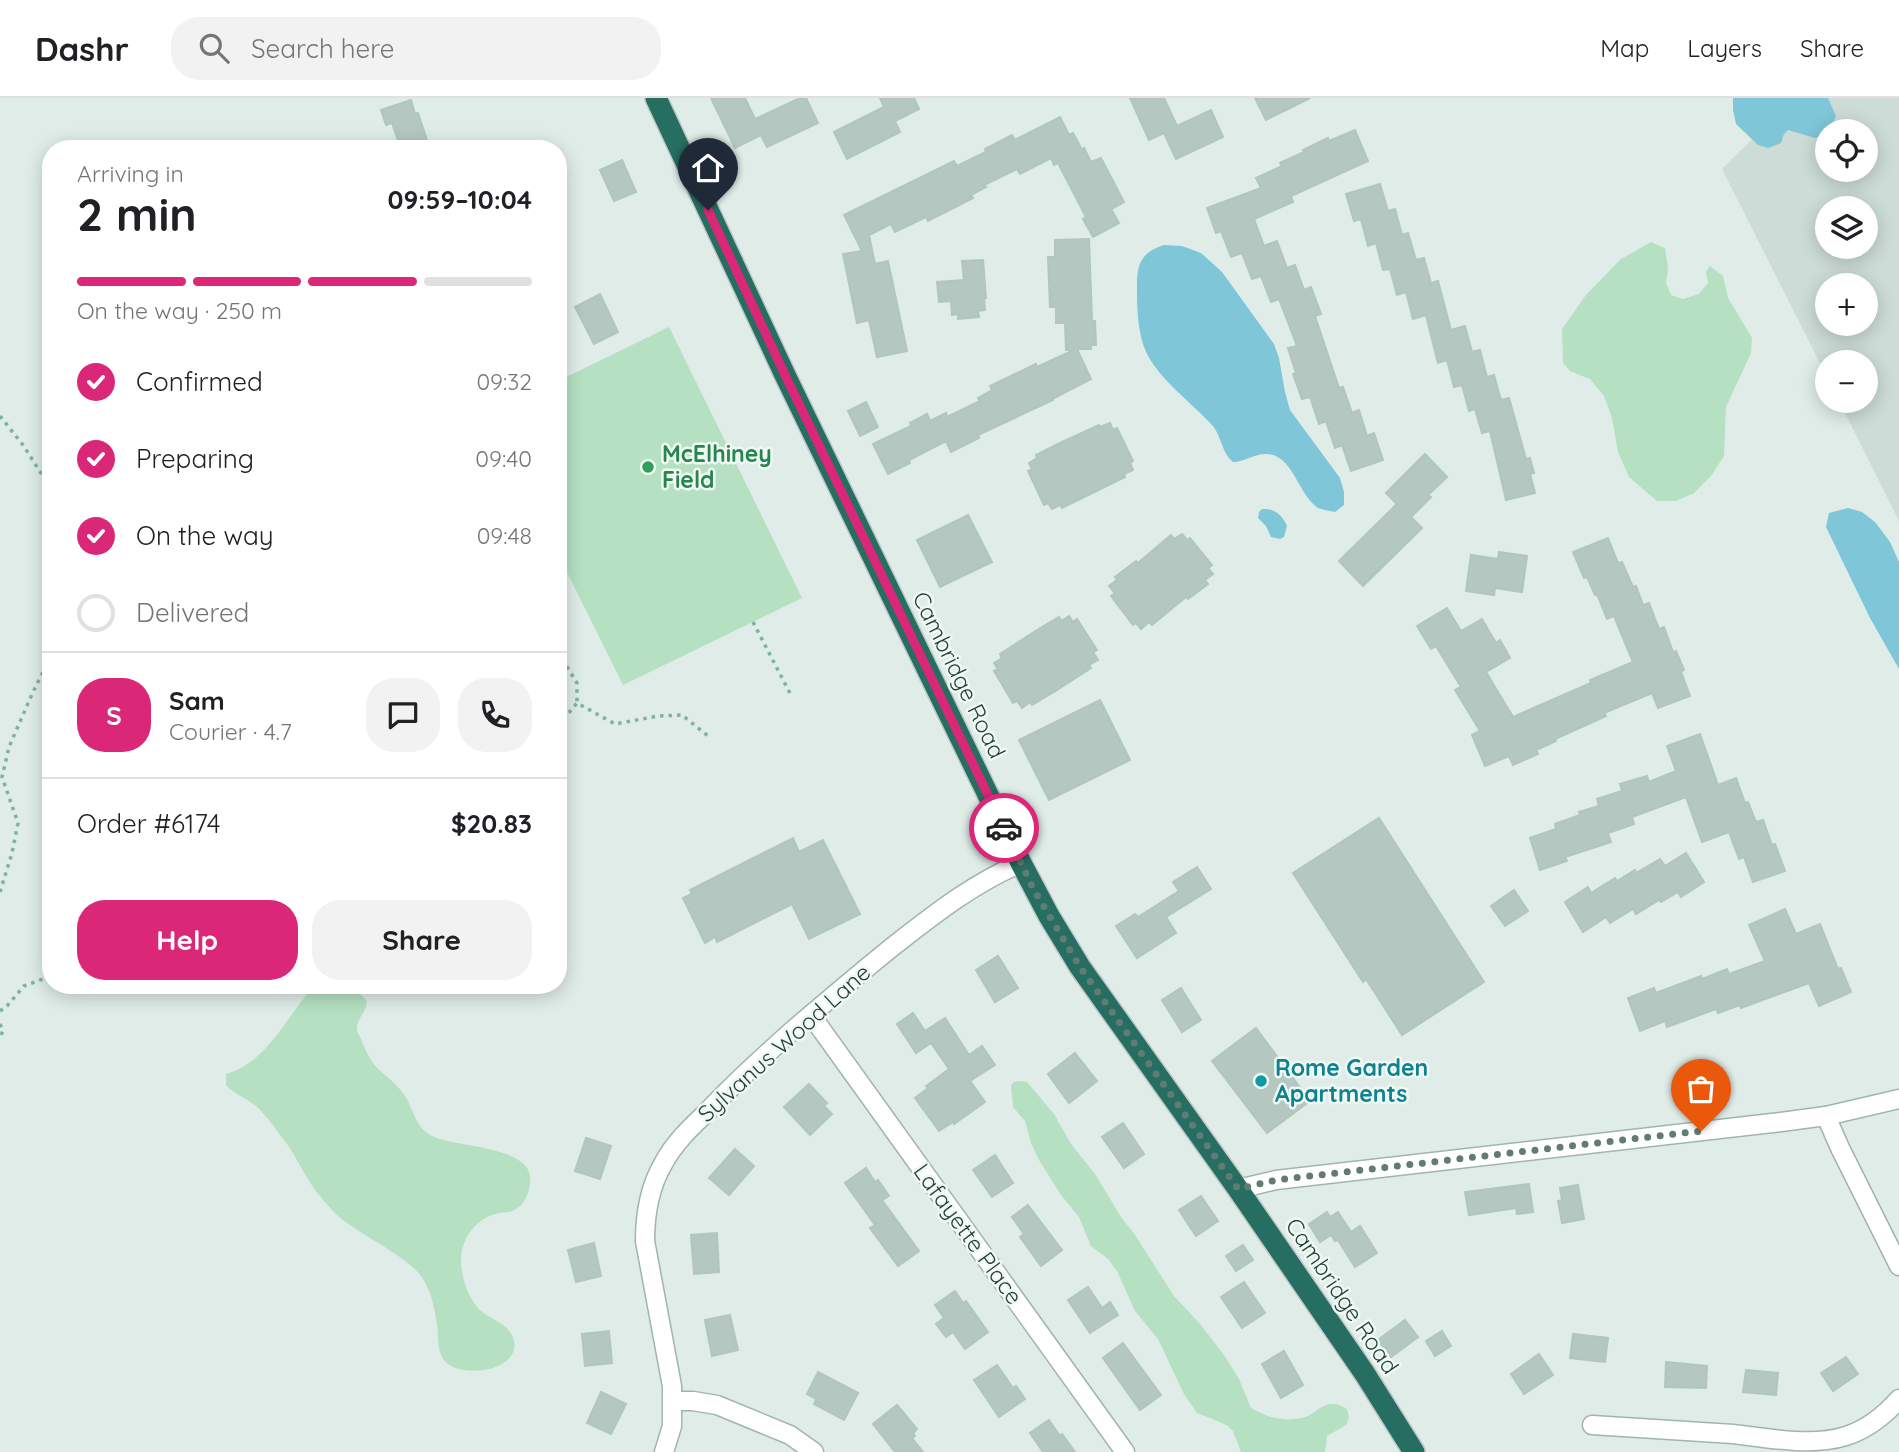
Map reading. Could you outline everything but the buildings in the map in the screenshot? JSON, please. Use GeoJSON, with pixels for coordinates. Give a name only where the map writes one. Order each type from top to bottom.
{"type":"FeatureCollection","features":[{"type":"Feature","properties":{"kind":"highway","name":"Cambridge Road"},"geometry":{"type":"LineString","coordinates":[[656,98],[785,375],[1049,916],[1080,967],[1238,1189],[1357,1363],[1414,1452]]}},
{"type":"Feature","properties":{"kind":"street","name":"Sylvanus Wood Lane"},"geometry":{"type":"LineString","coordinates":[[664,1452],[671,1426],[673,1401],[645,1241],[648,1202],[662,1164],[686,1133],[751,1067],[811,1015],[956,898],[993,875],[1021,863]]}},
{"type":"Feature","properties":{"kind":"street","name":"Lafayette Place"},"geometry":{"type":"LineString","coordinates":[[811,1015],[1125,1452]]}},
{"type":"Feature","properties":{"kind":"street"},"geometry":{"type":"LineString","coordinates":[[1238,1189],[1276,1180],[1826,1116],[1899,1099]]}},
{"type":"Feature","properties":{"kind":"street"},"geometry":{"type":"LineString","coordinates":[[1826,1116],[1899,1266]]}},
{"type":"Feature","properties":{"kind":"street"},"geometry":{"type":"LineString","coordinates":[[1592,1425],[1750,1444],[1813,1441],[1845,1436],[1873,1423],[1899,1399]]}},
{"type":"Feature","properties":{"kind":"street"},"geometry":{"type":"LineString","coordinates":[[673,1401],[717,1405],[790,1435],[814,1452]]}},
{"type":"Feature","properties":{"kind":"path"},"geometry":{"type":"LineString","coordinates":[[0,416],[42,475]]}},
{"type":"Feature","properties":{"kind":"path"},"geometry":{"type":"LineString","coordinates":[[753,622],[792,696]]}},
{"type":"Feature","properties":{"kind":"path"},"geometry":{"type":"LineString","coordinates":[[567,667],[577,683],[578,703],[567,716]]}},
{"type":"Feature","properties":{"kind":"path"},"geometry":{"type":"LineString","coordinates":[[0,892],[18,823],[2,777],[9,747],[42,674]]}},
{"type":"Feature","properties":{"kind":"path"},"geometry":{"type":"LineString","coordinates":[[578,703],[615,723],[682,715],[708,736]]}},
{"type":"Feature","properties":{"kind":"path"},"geometry":{"type":"LineString","coordinates":[[0,1011],[24,986],[42,979]]}},
{"type":"Feature","properties":{"kind":"path"},"geometry":{"type":"LineString","coordinates":[[0,1024],[3,1030],[0,1038]]}},
{"type":"Feature","properties":{"kind":"shaded area"},"geometry":{"type":"Polygon","coordinates":[[[1794,98],[1899,98],[1899,521],[1845,413],[1878,413],[1878,350],[1815,350],[1815,353],[1722,169],[1794,98]]]}},
{"type":"Feature","properties":{"kind":"green space"},"geometry":{"type":"Polygon","coordinates":[[[1651,242],[1665,248],[1668,268],[1666,283],[1671,295],[1683,299],[1699,294],[1708,283],[1706,272],[1710,266],[1723,276],[1728,298],[1752,338],[1751,353],[1726,407],[1724,456],[1711,476],[1694,493],[1676,501],[1657,501],[1629,477],[1618,452],[1612,418],[1604,396],[1590,379],[1570,371],[1563,363],[1562,329],[1586,295],[1621,259],[1651,242]]]}},
{"type":"Feature","properties":{"kind":"green space","name":"McElhiney Field"},"geometry":{"type":"Polygon","coordinates":[[[669,327],[802,598],[623,685],[567,572],[567,377],[669,327]]]}},
{"type":"Feature","properties":{"kind":"green space"},"geometry":{"type":"Polygon","coordinates":[[[307,994],[360,994],[367,1001],[357,1030],[366,1051],[373,1063],[403,1093],[421,1128],[442,1140],[500,1152],[523,1163],[530,1177],[526,1198],[514,1210],[497,1213],[477,1224],[465,1241],[461,1258],[466,1287],[475,1304],[512,1335],[514,1351],[509,1359],[490,1369],[478,1371],[448,1364],[440,1351],[432,1301],[426,1284],[417,1271],[338,1216],[314,1188],[291,1149],[267,1117],[226,1085],[226,1074],[251,1061],[282,1029],[307,994]]]}},
{"type":"Feature","properties":{"kind":"green space"},"geometry":{"type":"Polygon","coordinates":[[[1018,1081],[1027,1082],[1054,1114],[1071,1144],[1095,1174],[1174,1296],[1224,1355],[1239,1379],[1251,1408],[1281,1419],[1301,1418],[1327,1404],[1347,1409],[1349,1417],[1346,1425],[1327,1436],[1325,1452],[1241,1452],[1233,1431],[1228,1426],[1197,1413],[1184,1394],[1158,1339],[1135,1311],[1117,1271],[1108,1259],[1091,1246],[1079,1217],[1039,1160],[1025,1121],[1013,1107],[1011,1085],[1018,1081]]]}},
{"type":"Feature","properties":{"kind":"water"},"geometry":{"type":"Polygon","coordinates":[[[1733,98],[1828,98],[1836,116],[1835,119],[1815,119],[1815,138],[1788,130],[1781,143],[1768,148],[1758,145],[1736,124],[1733,98]]]}},
{"type":"Feature","properties":{"kind":"water"},"geometry":{"type":"Polygon","coordinates":[[[1164,245],[1182,246],[1201,253],[1222,272],[1274,344],[1290,410],[1340,478],[1344,505],[1335,512],[1318,508],[1311,502],[1289,468],[1275,456],[1262,454],[1233,462],[1226,454],[1212,425],[1153,364],[1139,329],[1137,277],[1142,259],[1150,251],[1164,245]]]}},
{"type":"Feature","properties":{"kind":"water"},"geometry":{"type":"Polygon","coordinates":[[[1848,508],[1862,512],[1875,522],[1890,542],[1899,562],[1899,669],[1870,618],[1826,527],[1829,513],[1848,508]]]}},
{"type":"Feature","properties":{"kind":"water"},"geometry":{"type":"Polygon","coordinates":[[[1262,509],[1274,511],[1283,519],[1287,526],[1284,537],[1271,537],[1258,518],[1262,509]]]}},
{"type":"Feature","properties":{"kind":"way so far"},"geometry":{"type":"LineString","coordinates":[[1004,828],[1034,890],[1080,967],[1238,1189],[1276,1180],[1701,1131]]}},
{"type":"Feature","properties":{"kind":"place","name":"McElhiney Field"},"geometry":{"type":"Point","coordinates":[648,467]}},
{"type":"Feature","properties":{"kind":"place","name":"Rome Garden Apartments"},"geometry":{"type":"Point","coordinates":[1261,1081]}},
{"type":"Feature","properties":{"kind":"route"},"geometry":{"type":"LineString","coordinates":[[708,210],[1004,828]]}}]}
